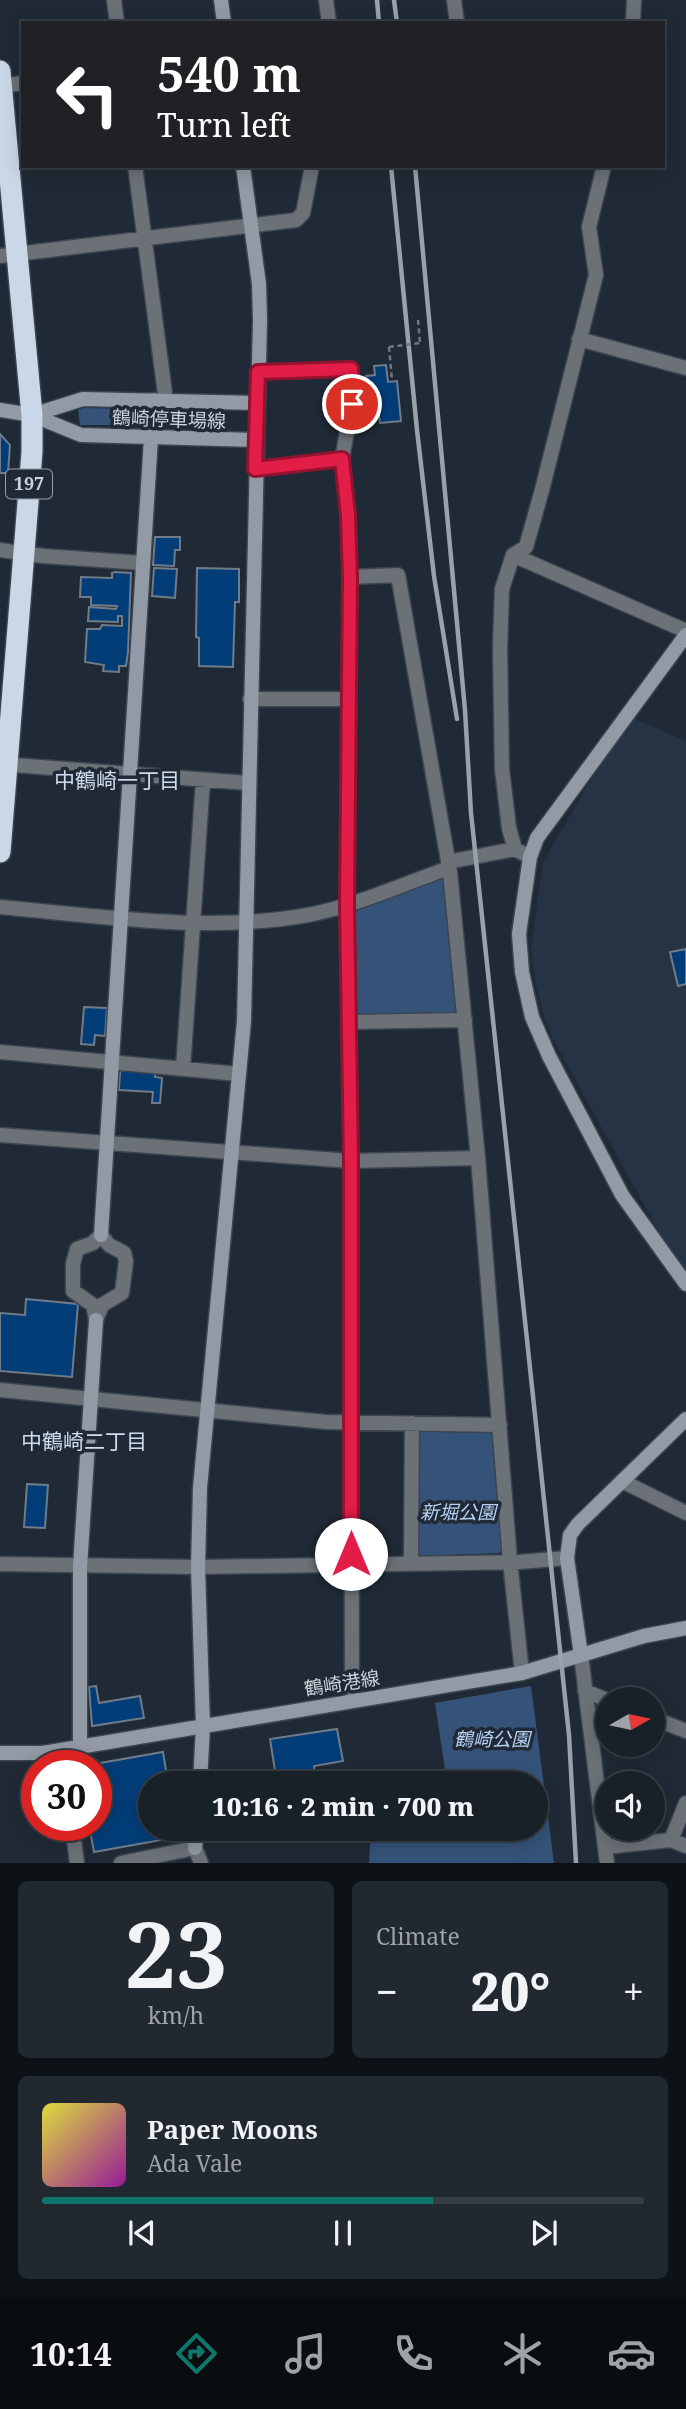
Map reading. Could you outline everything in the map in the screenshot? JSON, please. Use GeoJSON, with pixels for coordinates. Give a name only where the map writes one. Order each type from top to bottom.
{"type":"FeatureCollection","features":[{"type":"Feature","properties":{"kind":"highway","name":"197"},"geometry":{"type":"LineString","coordinates":[[0,852],[3,764],[32,452],[32,415],[9,255],[6,81]]}},
{"type":"Feature","properties":{"kind":"street"},"geometry":{"type":"LineString","coordinates":[[114,0],[117,21]]}},
{"type":"Feature","properties":{"kind":"street"},"geometry":{"type":"LineString","coordinates":[[221,0],[224,21]]}},
{"type":"Feature","properties":{"kind":"street"},"geometry":{"type":"LineString","coordinates":[[326,0],[329,21]]}},
{"type":"Feature","properties":{"kind":"street"},"geometry":{"type":"LineString","coordinates":[[454,0],[457,21]]}},
{"type":"Feature","properties":{"kind":"street"},"geometry":{"type":"LineString","coordinates":[[632,21],[634,0]]}},
{"type":"Feature","properties":{"kind":"street"},"geometry":{"type":"LineString","coordinates":[[96,1320],[102,1305],[122,1293],[125,1269],[122,1250],[109,1245],[101,1235],[151,438],[160,401],[145,238],[135,168]]}},
{"type":"Feature","properties":{"kind":"street"},"geometry":{"type":"LineString","coordinates":[[201,1771],[204,1726],[198,1567],[200,1488],[244,1021],[259,284],[243,168]]}},
{"type":"Feature","properties":{"kind":"street"},"geometry":{"type":"LineString","coordinates":[[9,255],[296,220],[303,214],[312,168]]}},
{"type":"Feature","properties":{"kind":"street"},"geometry":{"type":"LineString","coordinates":[[515,849],[509,828],[502,769],[502,589],[513,555],[526,547],[596,275],[589,227],[604,168]]}},
{"type":"Feature","properties":{"kind":"street"},"geometry":{"type":"LineString","coordinates":[[579,339],[686,368]]}},
{"type":"Feature","properties":{"kind":"street"},"geometry":{"type":"LineString","coordinates":[[258,372],[351,369],[352,404],[342,459],[348,515],[350,577],[347,904],[351,1161],[352,1701]]}},
{"type":"Feature","properties":{"kind":"street","name":"鶴崎停車場線"},"geometry":{"type":"LineString","coordinates":[[32,415],[83,399],[256,403]]}},
{"type":"Feature","properties":{"kind":"street"},"geometry":{"type":"LineString","coordinates":[[0,410],[32,415]]}},
{"type":"Feature","properties":{"kind":"street","name":"鶴崎停車場線"},"geometry":{"type":"LineString","coordinates":[[32,415],[81,435],[255,440]]}},
{"type":"Feature","properties":{"kind":"street"},"geometry":{"type":"LineString","coordinates":[[255,469],[342,459]]}},
{"type":"Feature","properties":{"kind":"street"},"geometry":{"type":"LineString","coordinates":[[0,550],[143,563]]}},
{"type":"Feature","properties":{"kind":"street"},"geometry":{"type":"LineString","coordinates":[[513,555],[686,633],[537,838],[530,857],[519,934],[522,972],[532,1017],[549,1056],[622,1195],[686,1284]]}},
{"type":"Feature","properties":{"kind":"street"},"geometry":{"type":"LineString","coordinates":[[350,577],[398,575],[449,865],[478,1158],[500,1425],[504,1561],[522,1673]]}},
{"type":"Feature","properties":{"kind":"street"},"geometry":{"type":"LineString","coordinates":[[250,699],[349,699]]}},
{"type":"Feature","properties":{"kind":"street"},"geometry":{"type":"LineString","coordinates":[[3,764],[248,783]]}},
{"type":"Feature","properties":{"kind":"street"},"geometry":{"type":"LineString","coordinates":[[183,1069],[203,779]]}},
{"type":"Feature","properties":{"kind":"street"},"geometry":{"type":"LineString","coordinates":[[0,907],[193,924],[295,917],[347,904],[449,865],[515,849],[530,857]]}},
{"type":"Feature","properties":{"kind":"street"},"geometry":{"type":"LineString","coordinates":[[349,1022],[465,1020]]}},
{"type":"Feature","properties":{"kind":"street"},"geometry":{"type":"LineString","coordinates":[[0,1052],[239,1074]]}},
{"type":"Feature","properties":{"kind":"street"},"geometry":{"type":"LineString","coordinates":[[0,1135],[351,1161],[478,1158]]}},
{"type":"Feature","properties":{"kind":"street"},"geometry":{"type":"LineString","coordinates":[[80,1747],[80,1567],[96,1320],[93,1305],[73,1291],[73,1264],[77,1249],[93,1243],[101,1235]]}},
{"type":"Feature","properties":{"kind":"street"},"geometry":{"type":"LineString","coordinates":[[0,1390],[351,1423],[500,1425]]}},
{"type":"Feature","properties":{"kind":"street"},"geometry":{"type":"LineString","coordinates":[[607,1863],[567,1558],[570,1535],[578,1524],[686,1419]]}},
{"type":"Feature","properties":{"kind":"street"},"geometry":{"type":"LineString","coordinates":[[411,1562],[412,1423]]}},
{"type":"Feature","properties":{"kind":"street"},"geometry":{"type":"LineString","coordinates":[[622,1481],[686,1513]]}},
{"type":"Feature","properties":{"kind":"street"},"geometry":{"type":"LineString","coordinates":[[0,1564],[198,1567],[567,1558]]}},
{"type":"Feature","properties":{"kind":"street","name":"鶴崎港線"},"geometry":{"type":"LineString","coordinates":[[62,1750],[522,1673],[656,1633],[686,1628]]}},
{"type":"Feature","properties":{"kind":"street"},"geometry":{"type":"LineString","coordinates":[[585,1691],[595,1695]]}},
{"type":"Feature","properties":{"kind":"street"},"geometry":{"type":"LineString","coordinates":[[665,1723],[686,1731]]}},
{"type":"Feature","properties":{"kind":"street","name":"鶴崎港線"},"geometry":{"type":"LineString","coordinates":[[0,1753],[21,1753]]}},
{"type":"Feature","properties":{"kind":"street"},"geometry":{"type":"LineString","coordinates":[[671,1840],[686,1803]]}},
{"type":"Feature","properties":{"kind":"street"},"geometry":{"type":"LineString","coordinates":[[605,1847],[671,1840],[686,1846]]}},
{"type":"Feature","properties":{"kind":"street"},"geometry":{"type":"LineString","coordinates":[[74,1841],[77,1863]]}},
{"type":"Feature","properties":{"kind":"street"},"geometry":{"type":"LineString","coordinates":[[196,1841],[195,1848],[201,1863]]}},
{"type":"Feature","properties":{"kind":"street"},"geometry":{"type":"LineString","coordinates":[[121,1863],[195,1848]]}},
{"type":"Feature","properties":{"kind":"path"},"geometry":{"type":"LineString","coordinates":[[392,380],[389,347],[420,343],[418,320]]}},
{"type":"Feature","properties":{"kind":"shaded area"},"geometry":{"type":"Polygon","coordinates":[[[628,716],[686,741],[686,1281],[554,1041],[544,1017],[536,985],[531,948],[543,862],[628,716]]]}},
{"type":"Feature","properties":{"kind":"green space"},"geometry":{"type":"Polygon","coordinates":[[[138,409],[141,414],[140,425],[80,425],[78,410],[138,409]]]}},
{"type":"Feature","properties":{"kind":"green space"},"geometry":{"type":"Polygon","coordinates":[[[171,409],[225,410],[227,424],[171,426],[171,409]]]}},
{"type":"Feature","properties":{"kind":"green space"},"geometry":{"type":"Polygon","coordinates":[[[441,878],[446,881],[460,1013],[455,1018],[362,1019],[357,1014],[355,910],[359,906],[441,878]]]}},
{"type":"Feature","properties":{"kind":"green space","name":"新堀公園"},"geometry":{"type":"Polygon","coordinates":[[[420,1429],[490,1430],[496,1434],[503,1549],[499,1553],[421,1556],[415,1551],[415,1434],[420,1429]]]}},
{"type":"Feature","properties":{"kind":"green space","name":"鶴崎公園"},"geometry":{"type":"Polygon","coordinates":[[[531,1686],[542,1771],[445,1771],[435,1703],[531,1686]]]}},
{"type":"Feature","properties":{"kind":"green space","name":"鶴崎公園"},"geometry":{"type":"Polygon","coordinates":[[[548,1817],[554,1863],[369,1863],[370,1841],[548,1841],[548,1817]]]}},
{"type":"Feature","properties":{"kind":"building"},"geometry":{"type":"Polygon","coordinates":[[[386,365],[388,382],[397,381],[401,421],[380,423],[377,399],[369,400],[366,376],[375,375],[374,366],[386,365]]]}},
{"type":"Feature","properties":{"kind":"building"},"geometry":{"type":"Polygon","coordinates":[[[0,434],[10,445],[8,473],[0,473],[0,434]]]}},
{"type":"Feature","properties":{"kind":"building"},"geometry":{"type":"Polygon","coordinates":[[[155,537],[180,537],[180,550],[175,550],[174,566],[153,565],[155,537]]]}},
{"type":"Feature","properties":{"kind":"building"},"geometry":{"type":"Polygon","coordinates":[[[154,568],[177,569],[175,598],[152,596],[154,568]]]}},
{"type":"Feature","properties":{"kind":"building"},"geometry":{"type":"Polygon","coordinates":[[[197,568],[239,569],[233,667],[199,666],[199,638],[196,637],[197,568]]]}},
{"type":"Feature","properties":{"kind":"building"},"geometry":{"type":"Polygon","coordinates":[[[112,573],[131,573],[128,652],[126,666],[119,666],[119,672],[103,671],[104,665],[85,662],[87,629],[100,629],[102,625],[122,626],[122,616],[118,616],[118,622],[88,621],[89,607],[116,609],[117,606],[91,605],[91,597],[80,597],[81,577],[112,578],[112,573]]]}},
{"type":"Feature","properties":{"kind":"building"},"geometry":{"type":"Polygon","coordinates":[[[686,949],[686,984],[678,986],[670,952],[686,949]]]}},
{"type":"Feature","properties":{"kind":"building"},"geometry":{"type":"Polygon","coordinates":[[[84,1007],[107,1008],[105,1036],[95,1035],[94,1045],[81,1044],[84,1007]]]}},
{"type":"Feature","properties":{"kind":"building"},"geometry":{"type":"Polygon","coordinates":[[[125,1069],[155,1072],[155,1077],[162,1078],[160,1103],[152,1103],[153,1092],[119,1090],[120,1072],[125,1069]]]}},
{"type":"Feature","properties":{"kind":"building"},"geometry":{"type":"Polygon","coordinates":[[[26,1299],[78,1304],[72,1377],[0,1371],[0,1313],[25,1315],[26,1299]]]}},
{"type":"Feature","properties":{"kind":"building"},"geometry":{"type":"Polygon","coordinates":[[[27,1484],[48,1485],[45,1528],[24,1527],[27,1484]]]}},
{"type":"Feature","properties":{"kind":"building"},"geometry":{"type":"Polygon","coordinates":[[[96,1686],[99,1703],[140,1696],[144,1718],[92,1726],[89,1687],[96,1686]]]}},
{"type":"Feature","properties":{"kind":"building"},"geometry":{"type":"Polygon","coordinates":[[[337,1729],[343,1761],[314,1766],[315,1771],[275,1771],[270,1739],[337,1729]]]}},
{"type":"Feature","properties":{"kind":"building"},"geometry":{"type":"Polygon","coordinates":[[[163,1752],[166,1771],[138,1771],[138,1841],[156,1841],[94,1852],[92,1841],[112,1841],[112,1761],[163,1752]]]}},
{"type":"Feature","properties":{"kind":"railway"},"geometry":{"type":"LineString","coordinates":[[377,0],[379,21]]}},
{"type":"Feature","properties":{"kind":"railway"},"geometry":{"type":"LineString","coordinates":[[394,0],[397,21]]}},
{"type":"Feature","properties":{"kind":"railway"},"geometry":{"type":"LineString","coordinates":[[391,168],[434,576],[457,719]]}},
{"type":"Feature","properties":{"kind":"railway"},"geometry":{"type":"LineString","coordinates":[[415,168],[465,710],[471,813],[569,1735],[576,1863]]}},
{"type":"Feature","properties":{"kind":"district","name":"中鶴崎一丁目"},"geometry":{"type":"Point","coordinates":[117,781]}},
{"type":"Feature","properties":{"kind":"district","name":"中鶴崎二丁目"},"geometry":{"type":"Point","coordinates":[84,1442]}},
{"type":"Feature","properties":{"kind":"route"},"geometry":{"type":"LineString","coordinates":[[351,1554],[351,1161],[347,904],[350,577],[348,515],[342,459],[255,469],[258,372],[351,369],[352,404]]}}]}
